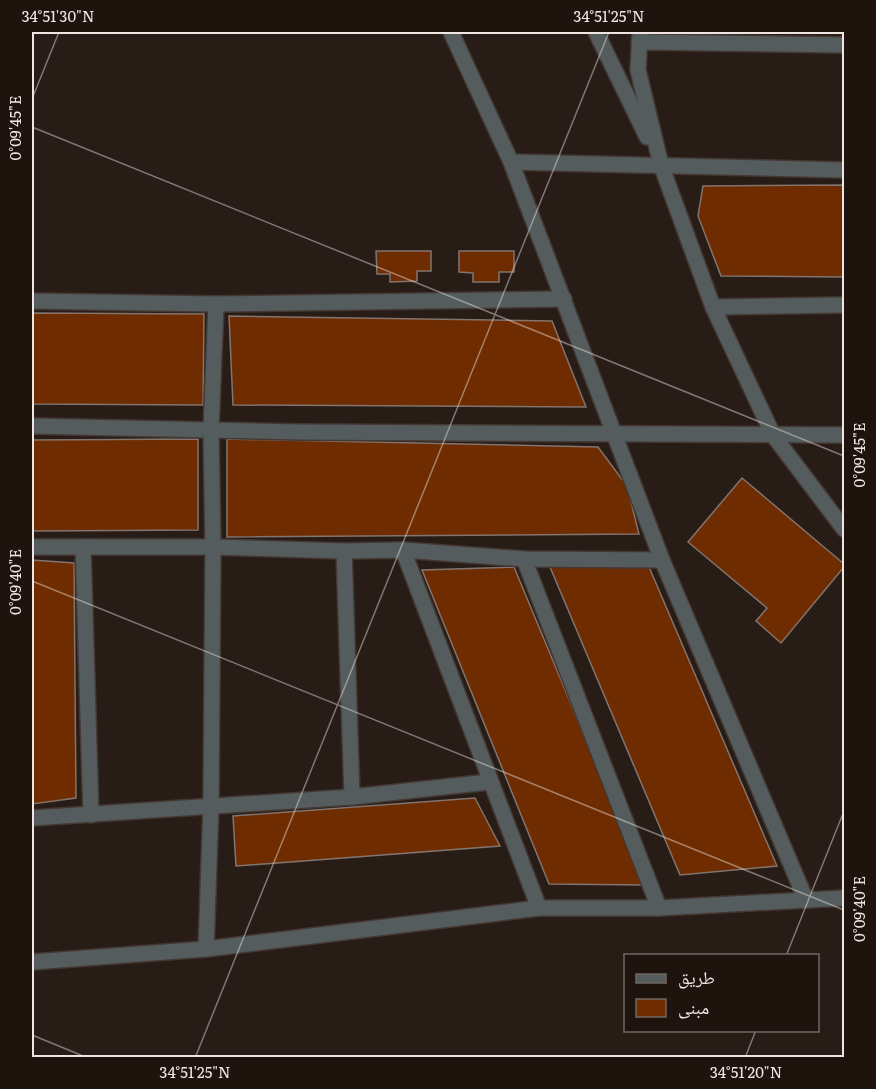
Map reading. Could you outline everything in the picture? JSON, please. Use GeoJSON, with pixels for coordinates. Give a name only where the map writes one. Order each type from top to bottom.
{"type":"FeatureCollection","features":[{"type":"Feature","properties":{"kind":"street"},"geometry":{"type":"LineString","coordinates":[[451,32],[511,162],[662,560],[806,900]]}},
{"type":"Feature","properties":{"kind":"street"},"geometry":{"type":"LineString","coordinates":[[596,32],[661,165],[713,307],[773,435],[844,529]]}},
{"type":"Feature","properties":{"kind":"street"},"geometry":{"type":"LineString","coordinates":[[661,165],[638,70],[640,37],[844,45]]}},
{"type":"Feature","properties":{"kind":"street"},"geometry":{"type":"LineString","coordinates":[[511,162],[844,170]]}},
{"type":"Feature","properties":{"kind":"street"},"geometry":{"type":"LineString","coordinates":[[32,302],[216,304],[564,299]]}},
{"type":"Feature","properties":{"kind":"street"},"geometry":{"type":"LineString","coordinates":[[206,949],[211,805],[213,547],[211,430],[216,304]]}},
{"type":"Feature","properties":{"kind":"street"},"geometry":{"type":"LineString","coordinates":[[713,307],[844,305]]}},
{"type":"Feature","properties":{"kind":"street"},"geometry":{"type":"LineString","coordinates":[[32,426],[211,430],[844,435]]}},
{"type":"Feature","properties":{"kind":"street"},"geometry":{"type":"LineString","coordinates":[[32,547],[403,550],[524,559],[662,560]]}},
{"type":"Feature","properties":{"kind":"street"},"geometry":{"type":"LineString","coordinates":[[83,547],[91,815]]}},
{"type":"Feature","properties":{"kind":"street"},"geometry":{"type":"LineString","coordinates":[[403,550],[489,782],[539,908]]}},
{"type":"Feature","properties":{"kind":"street"},"geometry":{"type":"LineString","coordinates":[[344,551],[352,797]]}},
{"type":"Feature","properties":{"kind":"street"},"geometry":{"type":"LineString","coordinates":[[524,559],[659,908]]}},
{"type":"Feature","properties":{"kind":"street"},"geometry":{"type":"LineString","coordinates":[[32,818],[352,797],[489,782]]}},
{"type":"Feature","properties":{"kind":"street"},"geometry":{"type":"LineString","coordinates":[[32,962],[206,949],[539,908],[659,908],[844,898]]}},
{"type":"Feature","properties":{"kind":"building"},"geometry":{"type":"Polygon","coordinates":[[[844,185],[844,277],[721,276],[698,216],[703,186],[844,185]]]}},
{"type":"Feature","properties":{"kind":"building"},"geometry":{"type":"Polygon","coordinates":[[[376,251],[431,251],[431,271],[417,271],[417,281],[390,282],[390,274],[377,274],[376,251]]]}},
{"type":"Feature","properties":{"kind":"building"},"geometry":{"type":"Polygon","coordinates":[[[459,251],[514,251],[514,272],[499,272],[499,282],[473,282],[473,273],[459,272],[459,251]]]}},
{"type":"Feature","properties":{"kind":"building"},"geometry":{"type":"Polygon","coordinates":[[[32,313],[204,314],[203,405],[32,404],[32,313]]]}},
{"type":"Feature","properties":{"kind":"building"},"geometry":{"type":"Polygon","coordinates":[[[229,316],[552,321],[586,407],[233,405],[229,316]]]}},
{"type":"Feature","properties":{"kind":"building"},"geometry":{"type":"Polygon","coordinates":[[[198,439],[198,530],[32,531],[32,440],[198,439]]]}},
{"type":"Feature","properties":{"kind":"building"},"geometry":{"type":"Polygon","coordinates":[[[227,439],[598,447],[627,486],[639,534],[227,537],[227,439]]]}},
{"type":"Feature","properties":{"kind":"building"},"geometry":{"type":"Polygon","coordinates":[[[742,478],[844,564],[844,567],[781,643],[756,621],[767,608],[688,542],[742,478]]]}},
{"type":"Feature","properties":{"kind":"building"},"geometry":{"type":"Polygon","coordinates":[[[32,560],[74,563],[76,798],[32,804],[32,560]]]}},
{"type":"Feature","properties":{"kind":"building"},"geometry":{"type":"Polygon","coordinates":[[[514,567],[646,885],[549,884],[422,570],[514,567]]]}},
{"type":"Feature","properties":{"kind":"building"},"geometry":{"type":"Polygon","coordinates":[[[550,567],[649,567],[777,866],[680,875],[550,567]]]}},
{"type":"Feature","properties":{"kind":"building"},"geometry":{"type":"Polygon","coordinates":[[[475,798],[500,846],[236,866],[233,816],[475,798]]]}}]}
